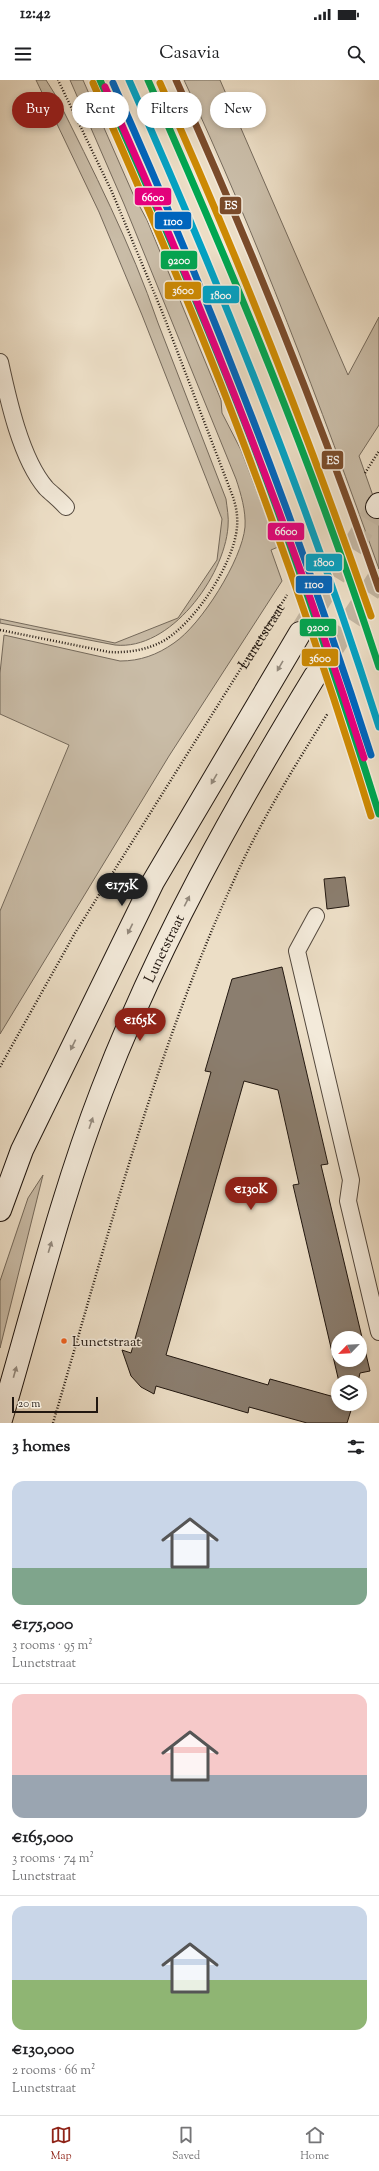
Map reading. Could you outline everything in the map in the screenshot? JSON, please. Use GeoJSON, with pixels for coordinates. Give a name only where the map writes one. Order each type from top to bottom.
{"type":"FeatureCollection","features":[{"type":"Feature","properties":{"kind":"main road","name":"Lunetstraat"},"geometry":{"type":"LineString","coordinates":[[0,1210],[22,1150],[153,882],[300,633]]}},
{"type":"Feature","properties":{"kind":"main road","name":"Lunetstraat"},"geometry":{"type":"LineString","coordinates":[[0,1423],[65,1198],[102,1091],[145,987],[222,832],[315,676]]}},
{"type":"Feature","properties":{"kind":"lane"},"geometry":{"type":"LineString","coordinates":[[0,362],[8,399],[25,451],[45,487],[66,507]]}},
{"type":"Feature","properties":{"kind":"lane"},"geometry":{"type":"LineString","coordinates":[[316,916],[297,951],[352,1180],[348,1201],[379,1332]]}},
{"type":"Feature","properties":{"kind":"path"},"geometry":{"type":"LineString","coordinates":[[0,630],[109,652],[126,652],[150,647],[178,630],[201,603],[221,572],[229,555],[237,527],[233,497],[163,314],[112,192],[58,80]]}},
{"type":"Feature","properties":{"kind":"path"},"geometry":{"type":"LineString","coordinates":[[365,473],[379,451]]}},
{"type":"Feature","properties":{"kind":"path","name":"Lunetstraat"},"geometry":{"type":"LineString","coordinates":[[0,1067],[74,933],[287,595]]}},
{"type":"Feature","properties":{"kind":"path"},"geometry":{"type":"LineString","coordinates":[[53,1423],[146,1113],[195,972],[220,910],[248,852],[282,788],[328,714]]}},
{"type":"Feature","properties":{"kind":"shaded area"},"geometry":{"type":"Polygon","coordinates":[[[36,80],[46,80],[54,92],[42,92],[36,80]]]}},
{"type":"Feature","properties":{"kind":"shaded area"},"geometry":{"type":"Polygon","coordinates":[[[70,80],[83,80],[88,92],[75,92],[70,80]]]}},
{"type":"Feature","properties":{"kind":"shaded area"},"geometry":{"type":"Polygon","coordinates":[[[184,80],[220,80],[225,92],[210,92],[210,128],[241,128],[348,375],[379,317],[379,425],[359,456],[379,513],[379,569],[334,445],[263,261],[202,120],[202,92],[189,92],[184,80]]]}},
{"type":"Feature","properties":{"kind":"shaded area"},"geometry":{"type":"Polygon","coordinates":[[[64,112],[124,236],[136,265],[226,499],[228,513],[228,527],[224,547],[205,588],[191,607],[174,623],[155,636],[135,644],[115,645],[0,623],[0,619],[115,643],[178,618],[217,560],[222,519],[142,315],[99,212],[59,128],[64,128],[64,112]]]}},
{"type":"Feature","properties":{"kind":"shaded area"},"geometry":{"type":"Polygon","coordinates":[[[91,128],[104,128],[133,194],[147,220],[221,400],[222,413],[241,450],[278,547],[271,550],[282,581],[169,756],[0,1034],[0,911],[69,745],[0,714],[0,673],[4,635],[120,661],[134,660],[155,654],[174,643],[185,634],[208,607],[236,557],[245,527],[244,509],[236,479],[124,204],[91,128]]]}},
{"type":"Feature","properties":{"kind":"shaded area"},"geometry":{"type":"Polygon","coordinates":[[[43,1175],[0,1348],[0,1281],[28,1198],[43,1175]]]}},
{"type":"Feature","properties":{"kind":"building"},"geometry":{"type":"Polygon","coordinates":[[[345,877],[349,906],[327,909],[324,879],[345,877]]]}},
{"type":"Feature","properties":{"kind":"building"},"geometry":{"type":"Polygon","coordinates":[[[282,967],[328,1164],[321,1165],[360,1331],[331,1331],[331,1348],[293,1185],[299,1184],[278,1090],[244,1081],[166,1355],[268,1385],[270,1379],[331,1396],[331,1411],[351,1411],[347,1423],[307,1423],[249,1407],[248,1413],[156,1386],[154,1394],[141,1387],[131,1376],[122,1350],[131,1353],[211,1072],[205,1071],[232,979],[282,967]]]}},
{"type":"Feature","properties":{"kind":"building"},"geometry":{"type":"Polygon","coordinates":[[[367,1358],[370,1371],[360,1373],[360,1375],[337,1375],[335,1367],[367,1367],[367,1358]]]}},
{"type":"Feature","properties":{"kind":"tunnel"},"geometry":{"type":"LineString","coordinates":[[300,633],[377,507]]}},
{"type":"Feature","properties":{"kind":"tunnel"},"geometry":{"type":"LineString","coordinates":[[315,676],[379,577]]}},
{"type":"Feature","properties":{"kind":"transit line","name":"9200"},"geometry":{"type":"LineString","coordinates":[[100,80],[179,261],[253,444],[319,628],[379,814]]}},
{"type":"Feature","properties":{"kind":"transit line","name":"1800"},"geometry":{"type":"LineString","coordinates":[[129,80],[198,239],[263,400],[324,562],[379,727]]}},
{"type":"Feature","properties":{"kind":"transit line","name":"9200"},"geometry":{"type":"LineString","coordinates":[[148,80],[211,225],[271,370],[300,444],[354,592],[379,667]]}},
{"type":"Feature","properties":{"kind":"transit line","name":"ES"},"geometry":{"type":"LineString","coordinates":[[176,80],[231,206],[283,332],[333,460],[379,589]]}},
{"type":"Feature","properties":{"kind":"transit line","name":"3600"},"geometry":{"type":"LineString","coordinates":[[93,83],[191,309],[245,447],[311,631],[371,816]]}},
{"type":"Feature","properties":{"kind":"transit line","name":"1100"},"geometry":{"type":"LineString","coordinates":[[113,83],[184,249],[251,416],[314,584],[371,755]]}},
{"type":"Feature","properties":{"kind":"transit line","name":"3600"},"geometry":{"type":"LineString","coordinates":[[160,83],[272,347],[323,481],[371,616]]}},
{"type":"Feature","properties":{"kind":"transit line","name":"6600"},"geometry":{"type":"LineString","coordinates":[[105,87],[177,252],[244,419],[307,587],[364,758]]}},
{"type":"Feature","properties":{"kind":"place","name":"Lunetstraat"},"geometry":{"type":"Point","coordinates":[64,1341]}}]}
